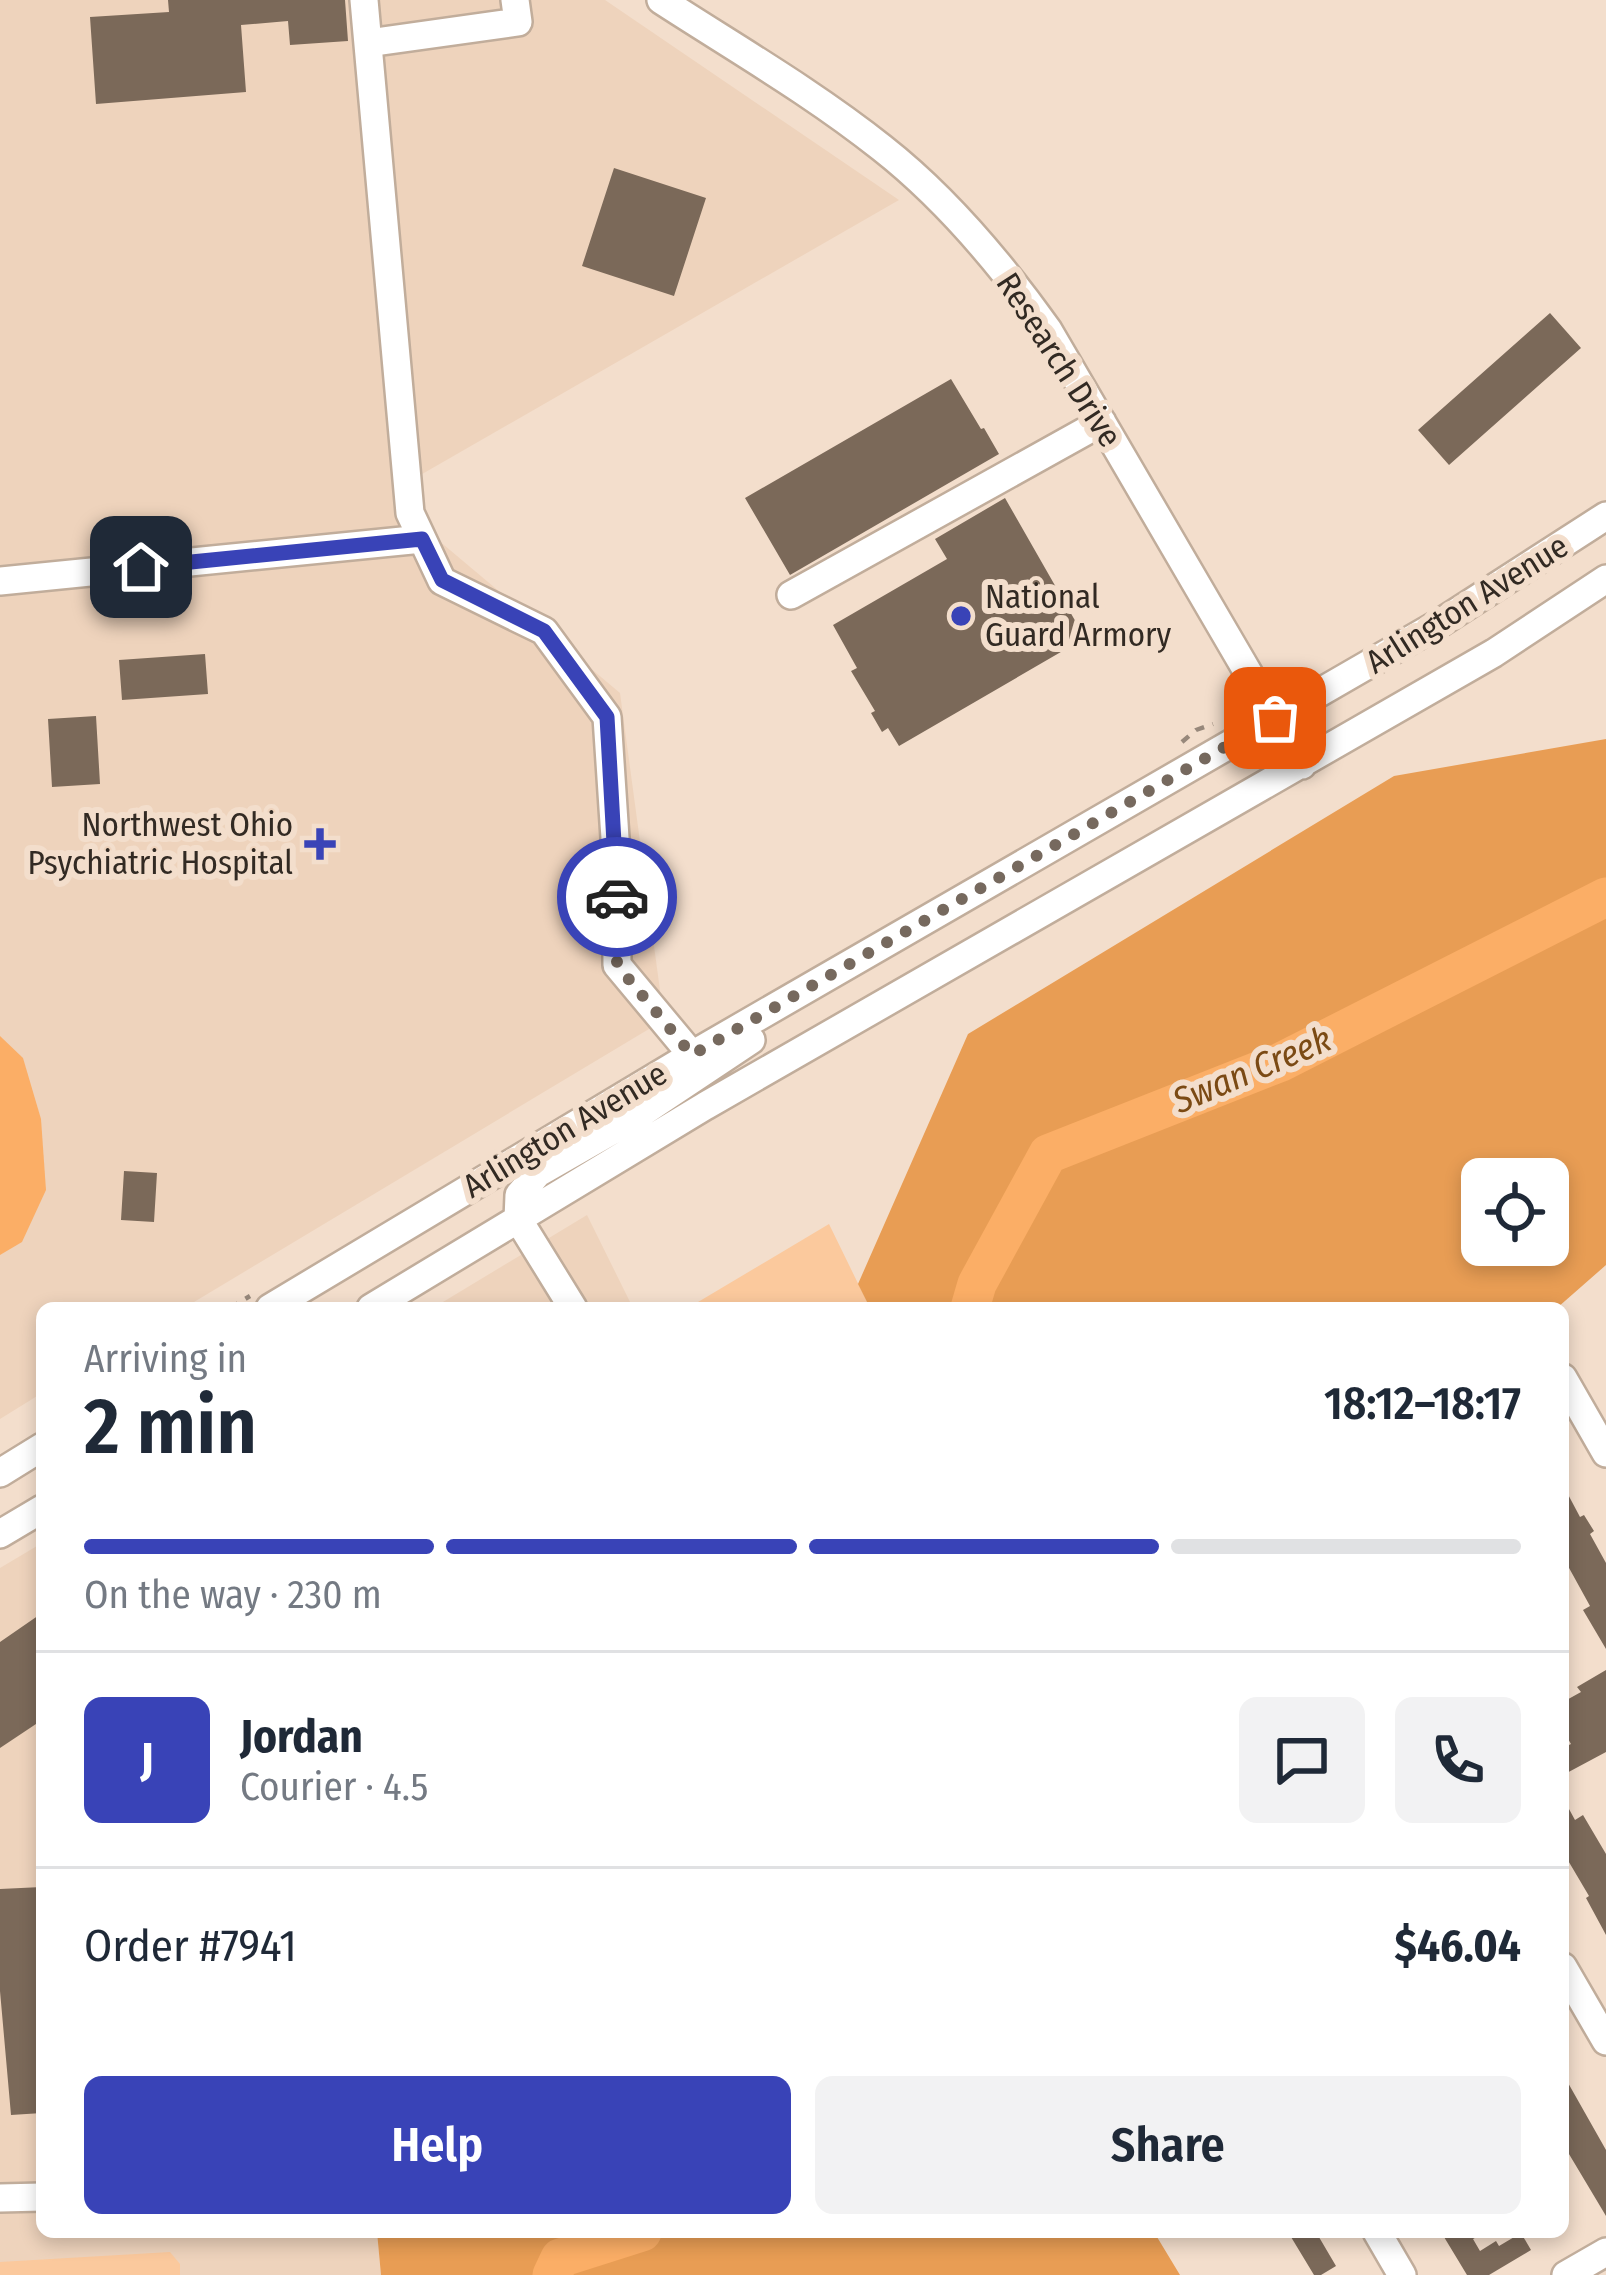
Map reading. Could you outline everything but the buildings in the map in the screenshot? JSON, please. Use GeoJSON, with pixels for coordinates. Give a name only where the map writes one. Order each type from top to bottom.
{"type":"FeatureCollection","features":[{"type":"Feature","properties":{"kind":"street"},"geometry":{"type":"LineString","coordinates":[[364,0],[410,513],[442,580],[544,631],[607,717],[617,965],[692,1055]]}},
{"type":"Feature","properties":{"kind":"street"},"geometry":{"type":"LineString","coordinates":[[368,43],[518,22],[515,0]]}},
{"type":"Feature","properties":{"kind":"street","name":"Research Drive"},"geometry":{"type":"LineString","coordinates":[[661,0],[884,149],[1012,280],[1048,331],[1302,765]]}},
{"type":"Feature","properties":{"kind":"street"},"geometry":{"type":"LineString","coordinates":[[791,595],[1102,422]]}},
{"type":"Feature","properties":{"kind":"street","name":"Arlington Avenue"},"geometry":{"type":"LineString","coordinates":[[280,1302],[692,1055],[1440,623],[1606,516]]}},
{"type":"Feature","properties":{"kind":"street"},"geometry":{"type":"LineString","coordinates":[[0,580],[422,539]]}},
{"type":"Feature","properties":{"kind":"street","name":"Arlington Avenue"},"geometry":{"type":"LineString","coordinates":[[380,1302],[705,1106],[1302,765],[1606,579]]}},
{"type":"Feature","properties":{"kind":"street"},"geometry":{"type":"LineString","coordinates":[[569,1302],[518,1219],[519,1195],[538,1173],[634,1118],[758,1036],[889,964],[1016,868]]}},
{"type":"Feature","properties":{"kind":"street"},"geometry":{"type":"LineString","coordinates":[[1569,1388],[1606,1453]]}},
{"type":"Feature","properties":{"kind":"street"},"geometry":{"type":"LineString","coordinates":[[0,1473],[36,1451]]}},
{"type":"Feature","properties":{"kind":"street"},"geometry":{"type":"LineString","coordinates":[[0,1534],[36,1513]]}},
{"type":"Feature","properties":{"kind":"street"},"geometry":{"type":"LineString","coordinates":[[1569,1976],[1606,2041]]}},
{"type":"Feature","properties":{"kind":"street"},"geometry":{"type":"LineString","coordinates":[[0,2198],[36,2198]]}},
{"type":"Feature","properties":{"kind":"street"},"geometry":{"type":"LineString","coordinates":[[1380,2238],[1402,2275]]}},
{"type":"Feature","properties":{"kind":"street"},"geometry":{"type":"LineString","coordinates":[[1566,2275],[1606,2252]]}},
{"type":"Feature","properties":{"kind":"shaded area","name":"Northwest Ohio Psychiatric Hospital"},"geometry":{"type":"Polygon","coordinates":[[[0,0],[605,0],[899,200],[410,481],[419,524],[620,693],[664,1020],[194,1302],[36,1302],[36,1397],[0,1419],[0,0]]]}},
{"type":"Feature","properties":{"kind":"shaded area"},"geometry":{"type":"Polygon","coordinates":[[[1606,739],[1606,1265],[1564,1302],[867,1302],[858,1284],[968,1034],[1394,776],[1606,739]]]}},
{"type":"Feature","properties":{"kind":"shaded area"},"geometry":{"type":"Polygon","coordinates":[[[0,1036],[23,1058],[41,1119],[46,1190],[22,1242],[0,1255],[0,1036]]]}},
{"type":"Feature","properties":{"kind":"shaded area"},"geometry":{"type":"Polygon","coordinates":[[[587,1215],[630,1302],[443,1302],[587,1215]]]}},
{"type":"Feature","properties":{"kind":"shaded area"},"geometry":{"type":"Polygon","coordinates":[[[829,1224],[867,1302],[698,1302],[829,1224]]]}},
{"type":"Feature","properties":{"kind":"shaded area"},"geometry":{"type":"Polygon","coordinates":[[[36,1547],[36,2238],[378,2238],[381,2275],[0,2275],[0,1568],[36,1547]]]}},
{"type":"Feature","properties":{"kind":"shaded area"},"geometry":{"type":"Polygon","coordinates":[[[378,2238],[1158,2238],[1180,2275],[381,2275],[378,2238]]]}},
{"type":"Feature","properties":{"kind":"shaded area"},"geometry":{"type":"Polygon","coordinates":[[[170,2252],[180,2264],[180,2275],[0,2275],[0,2262],[170,2252]]]}},
{"type":"Feature","properties":{"kind":"waterway","name":"Swan Creek"},"geometry":{"type":"LineString","coordinates":[[972,1302],[1048,1154],[1281,1062],[1606,897]]}},
{"type":"Feature","properties":{"kind":"waterway","name":"Swan Creek"},"geometry":{"type":"LineString","coordinates":[[552,2275],[560,2258],[623,2238]]}},
{"type":"Feature","properties":{"kind":"way so far"},"geometry":{"type":"LineString","coordinates":[[617,897],[617,965],[692,1055],[1275,718]]}},
{"type":"Feature","properties":{"kind":"place","name":"National Guard Armory"},"geometry":{"type":"Point","coordinates":[961,616]}},
{"type":"Feature","properties":{"kind":"place","name":"Northwest Ohio Psychiatric Hospital"},"geometry":{"type":"Point","coordinates":[320,844]}},
{"type":"Feature","properties":{"kind":"route"},"geometry":{"type":"LineString","coordinates":[[141,567],[422,539],[442,580],[544,631],[607,717],[617,897]]}}]}
